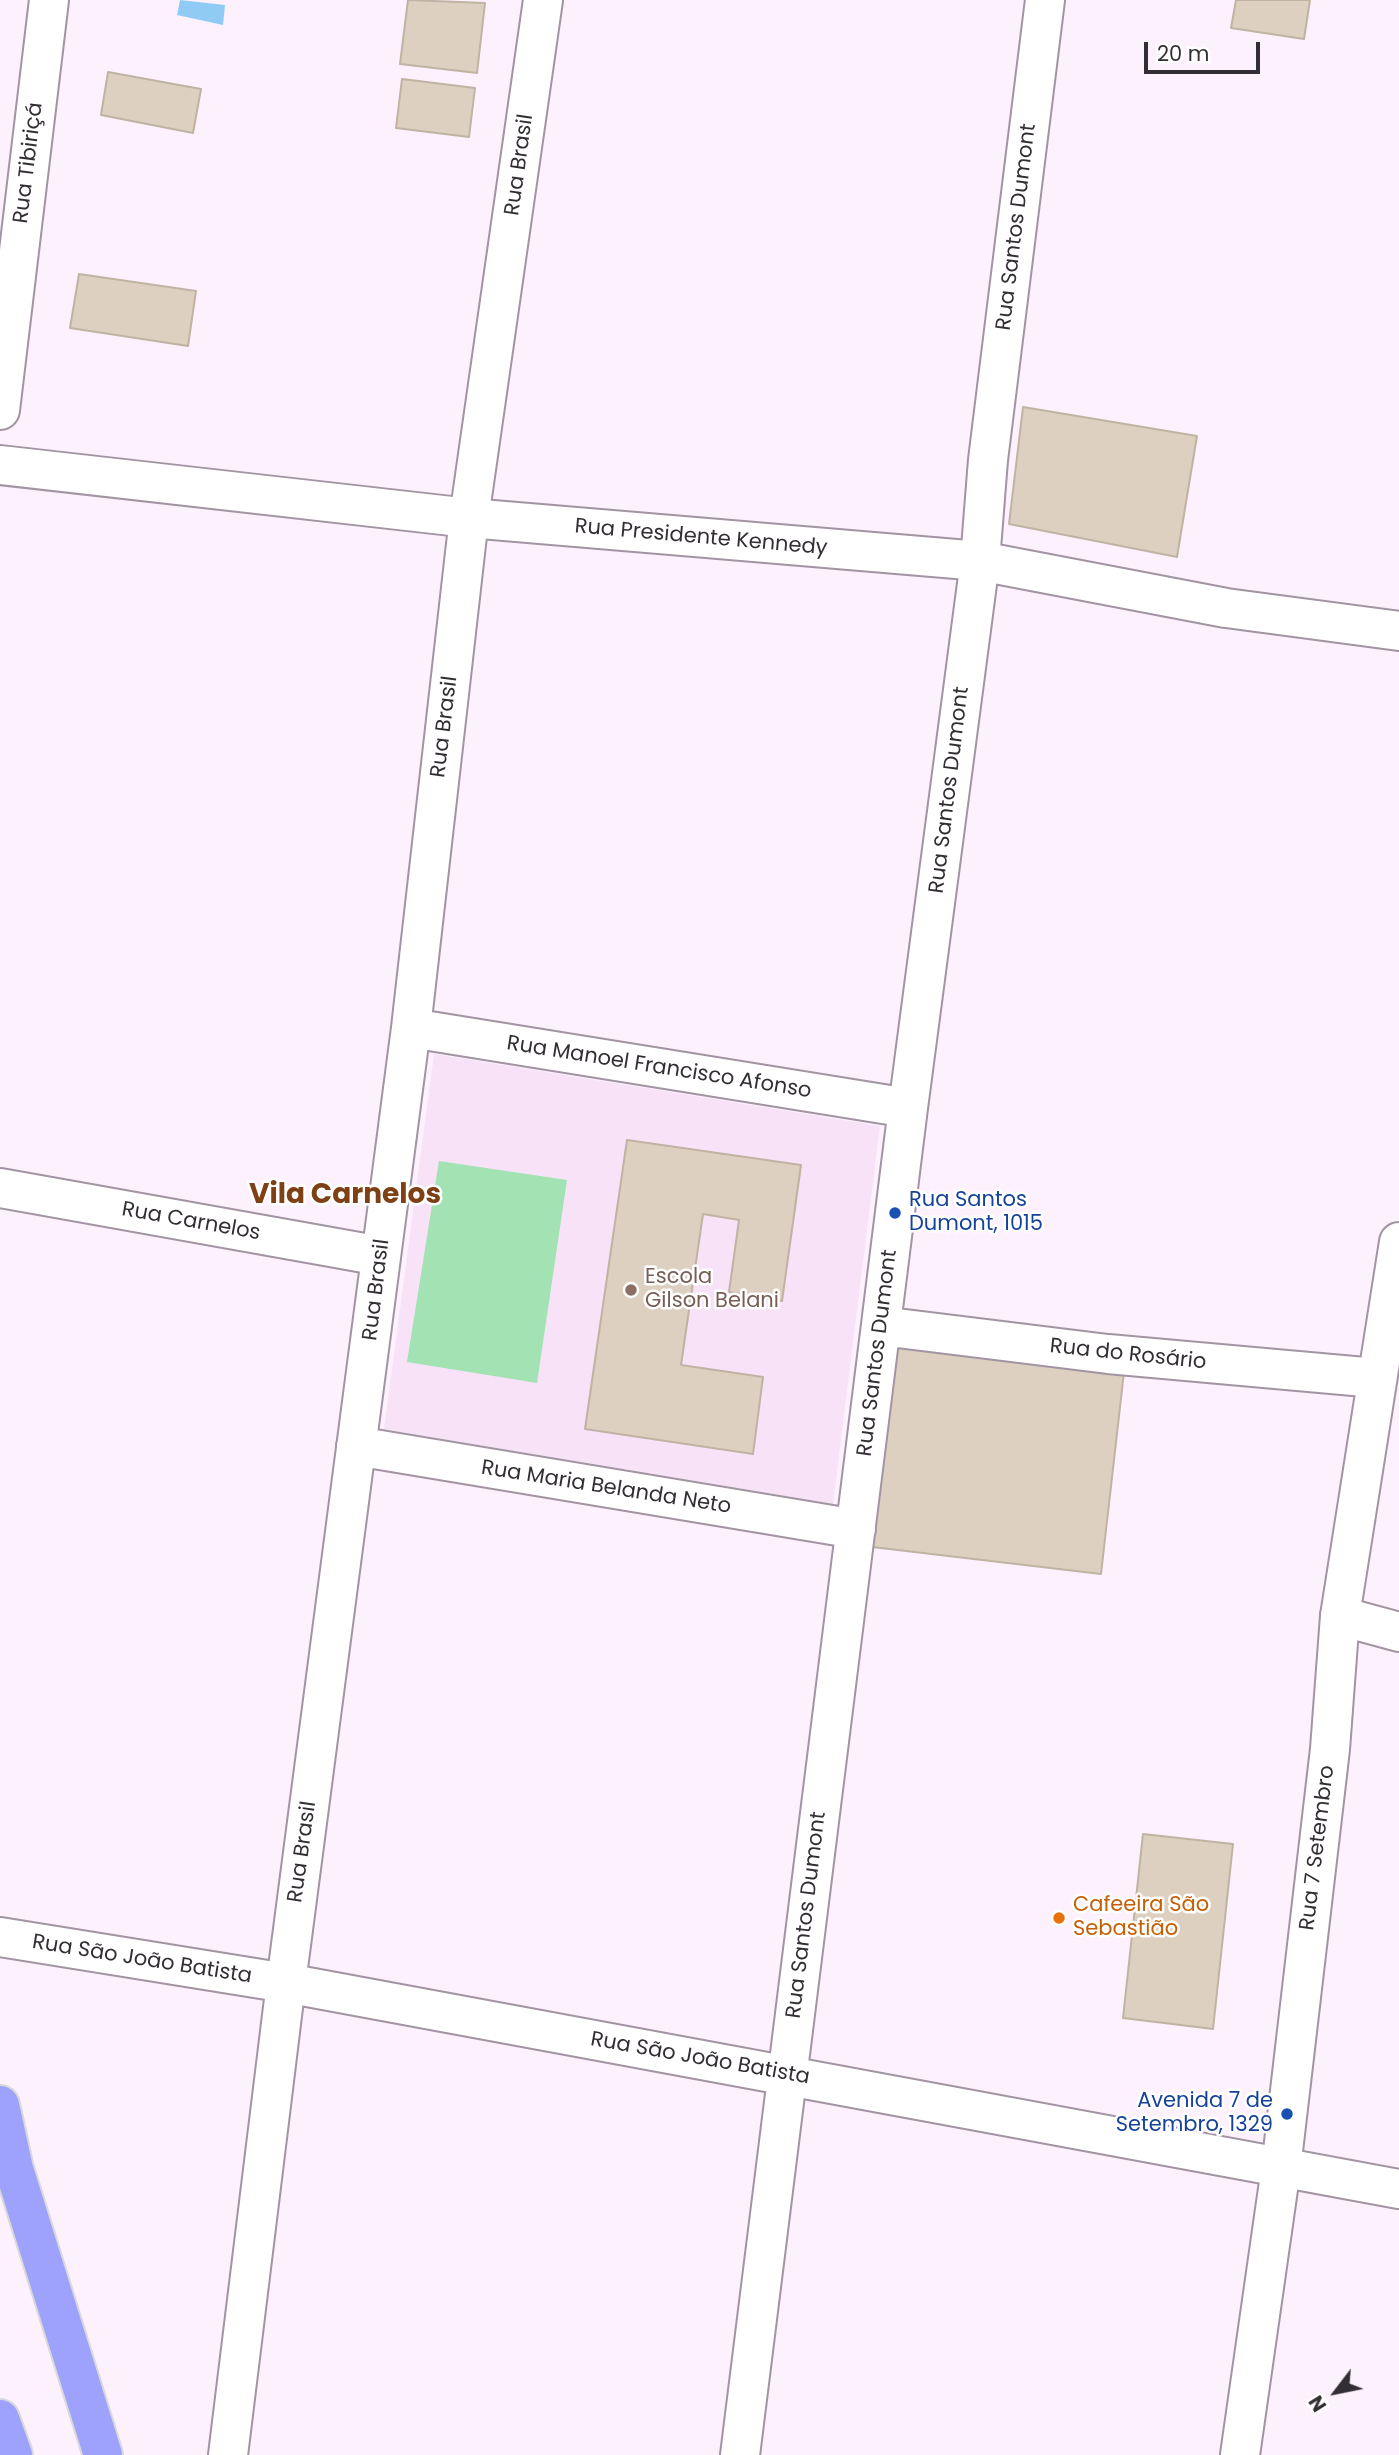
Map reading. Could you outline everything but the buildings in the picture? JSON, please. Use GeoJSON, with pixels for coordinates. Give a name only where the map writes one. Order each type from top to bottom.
{"type":"FeatureCollection","features":[{"type":"Feature","properties":{"kind":"highway"},"geometry":{"type":"LineString","coordinates":[[0,2105],[14,2169],[103,2455]]}},
{"type":"Feature","properties":{"kind":"highway"},"geometry":{"type":"LineString","coordinates":[[0,2419],[13,2455]]}},
{"type":"Feature","properties":{"kind":"street","name":"Rua Tibiriçá"},"geometry":{"type":"LineString","coordinates":[[0,410],[48,0]]}},
{"type":"Feature","properties":{"kind":"street","name":"Rua Brasil"},"geometry":{"type":"LineString","coordinates":[[228,2455],[286,1983],[411,1028],[469,518],[543,0]]}},
{"type":"Feature","properties":{"kind":"street","name":"Rua Santos Dumont"},"geometry":{"type":"LineString","coordinates":[[740,2455],[908,1108],[980,561],[988,460],[1045,0]]}},
{"type":"Feature","properties":{"kind":"street","name":"Rua Presidente Kennedy"},"geometry":{"type":"LineString","coordinates":[[0,465],[469,518],[980,561],[1226,608],[1399,631]]}},
{"type":"Feature","properties":{"kind":"street","name":"Rua Manoel Francisco Afonso"},"geometry":{"type":"LineString","coordinates":[[411,1028],[908,1108]]}},
{"type":"Feature","properties":{"kind":"street","name":"Rua Carnelos"},"geometry":{"type":"LineString","coordinates":[[0,1188],[381,1256]]}},
{"type":"Feature","properties":{"kind":"street","name":"Rua 7 Setembro"},"geometry":{"type":"LineString","coordinates":[[1240,2455],[1281,2168],[1330,1749],[1340,1616],[1399,1242]]}},
{"type":"Feature","properties":{"kind":"street","name":"Rua do Rosário"},"geometry":{"type":"LineString","coordinates":[[881,1326],[1108,1354],[1376,1378]]}},
{"type":"Feature","properties":{"kind":"street","name":"Rua Maria Belanda Neto"},"geometry":{"type":"LineString","coordinates":[[356,1446],[856,1529]]}},
{"type":"Feature","properties":{"kind":"street"},"geometry":{"type":"LineString","coordinates":[[1340,1616],[1399,1632]]}},
{"type":"Feature","properties":{"kind":"street","name":"Rua São João Batista"},"geometry":{"type":"LineString","coordinates":[[0,1937],[286,1983],[1399,2189]]}},
{"type":"Feature","properties":{"kind":"shaded area","name":"Escola Gilson Belani"},"geometry":{"type":"Polygon","coordinates":[[[434,1054],[880,1126],[833,1504],[384,1429],[434,1054]]]}},
{"type":"Feature","properties":{"kind":"green space"},"geometry":{"type":"Polygon","coordinates":[[[439,1161],[567,1180],[537,1383],[407,1362],[439,1161]]]}},
{"type":"Feature","properties":{"kind":"water"},"geometry":{"type":"Polygon","coordinates":[[[180,0],[225,5],[223,25],[177,15],[180,0]]]}},
{"type":"Feature","properties":{"kind":"place","name":"Rua Santos Dumont, 1015"},"geometry":{"type":"Point","coordinates":[895,1213]}},
{"type":"Feature","properties":{"kind":"place","name":"Escola Gilson Belani"},"geometry":{"type":"Point","coordinates":[631,1290]}},
{"type":"Feature","properties":{"kind":"place","name":"Cafeeira São Sebastião"},"geometry":{"type":"Point","coordinates":[1059,1918]}},
{"type":"Feature","properties":{"kind":"place","name":"Avenida 7 de Setembro, 1329"},"geometry":{"type":"Point","coordinates":[1287,2114]}},
{"type":"Feature","properties":{"kind":"district","name":"Vila Carnelos"},"geometry":{"type":"Point","coordinates":[345,1196]}}]}
